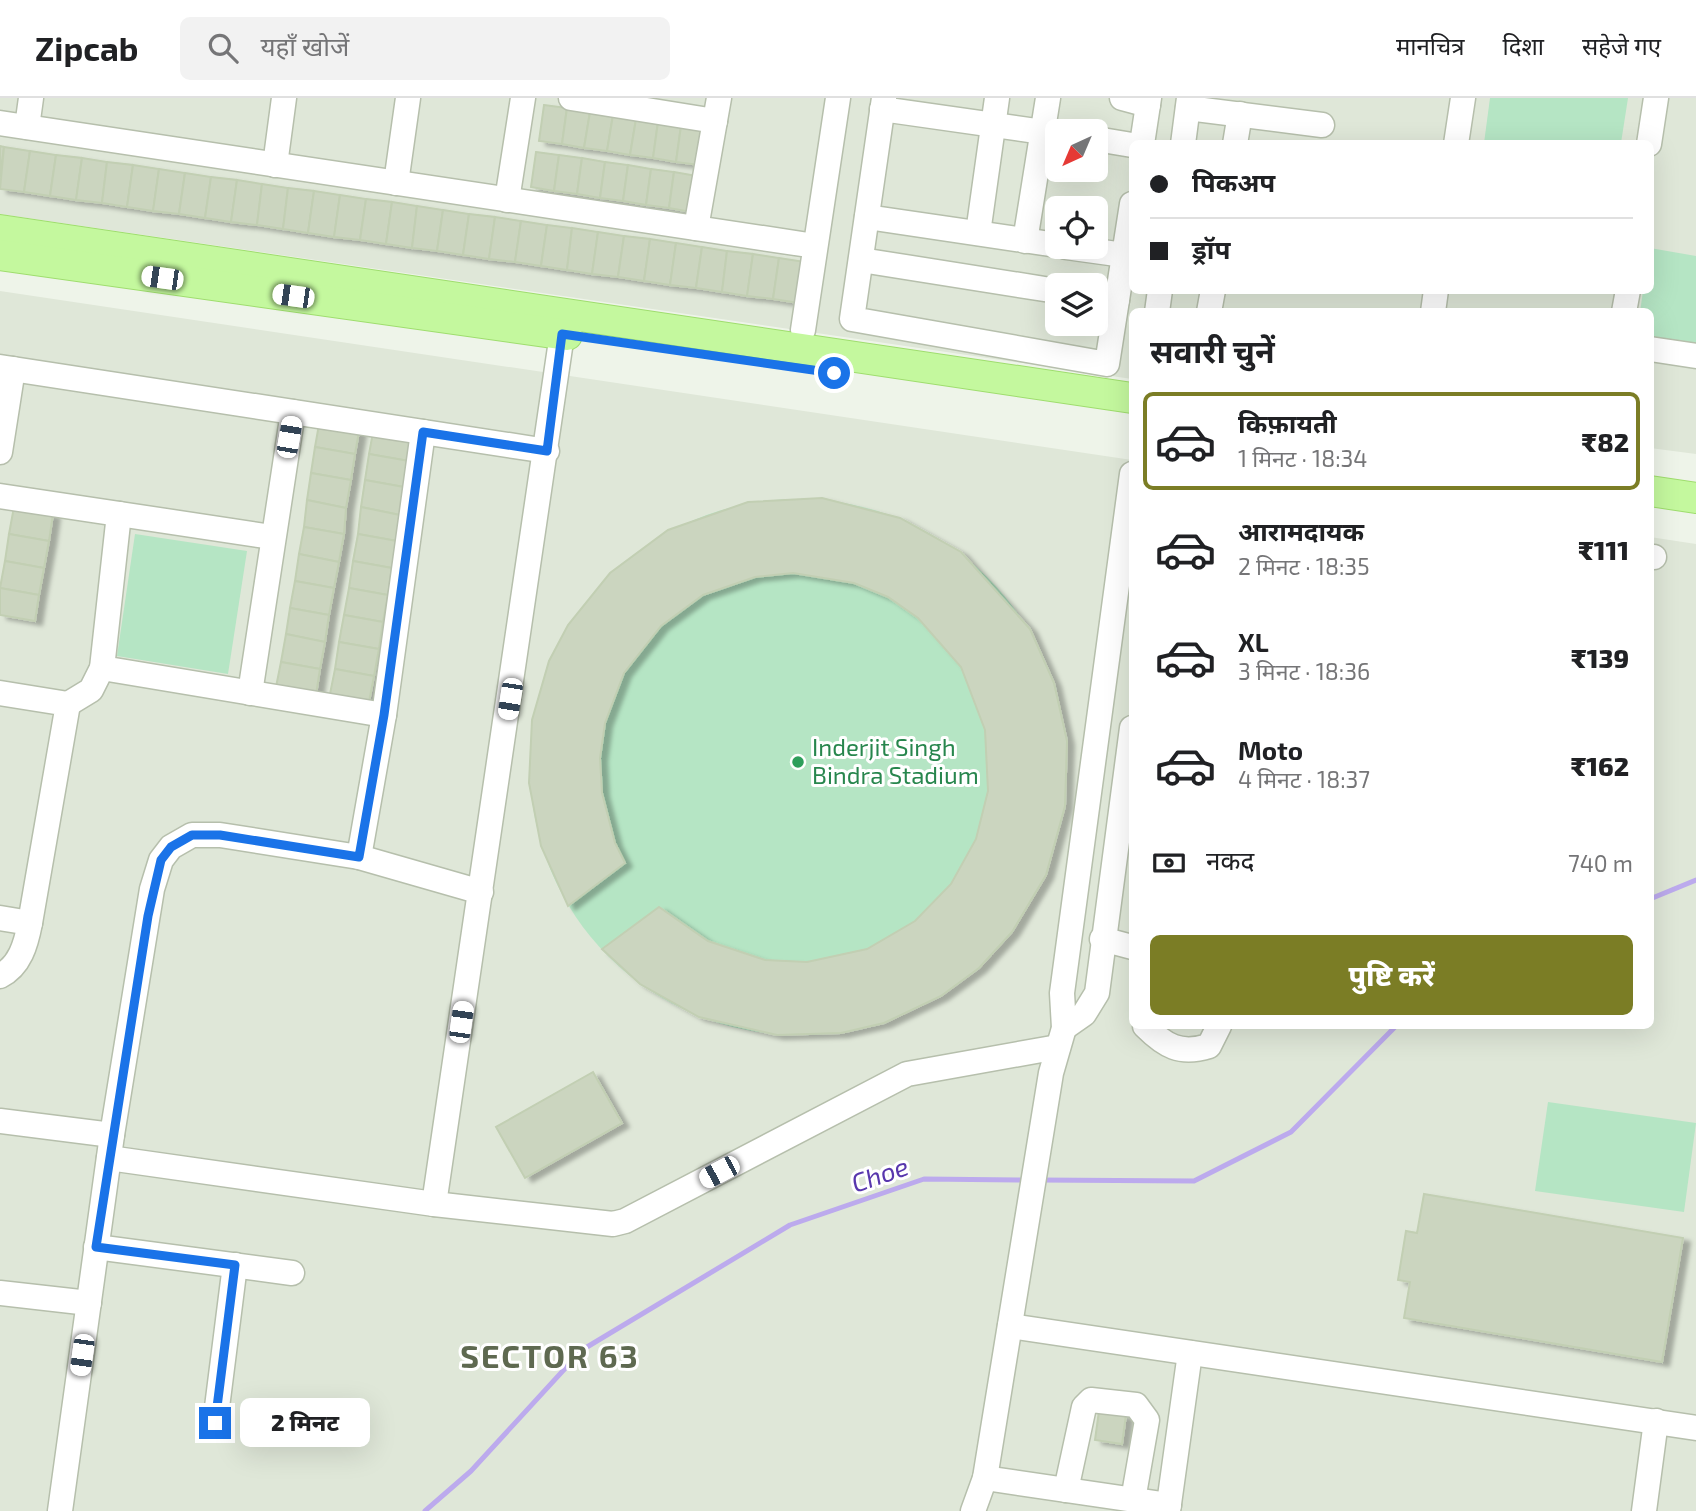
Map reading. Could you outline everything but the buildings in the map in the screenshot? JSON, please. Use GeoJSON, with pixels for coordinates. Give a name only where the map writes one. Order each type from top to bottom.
{"type":"FeatureCollection","features":[{"type":"Feature","properties":{"kind":"main road"},"geometry":{"type":"LineString","coordinates":[[0,230],[1129,398]]}},
{"type":"Feature","properties":{"kind":"main road"},"geometry":{"type":"LineString","coordinates":[[0,255],[1129,416]]}},
{"type":"Feature","properties":{"kind":"main road"},"geometry":{"type":"LineString","coordinates":[[1654,474],[1696,480]]}},
{"type":"Feature","properties":{"kind":"main road"},"geometry":{"type":"LineString","coordinates":[[1654,492],[1696,498]]}},
{"type":"Feature","properties":{"kind":"street"},"geometry":{"type":"LineString","coordinates":[[27,127],[31,98]]}},
{"type":"Feature","properties":{"kind":"street"},"geometry":{"type":"LineString","coordinates":[[275,165],[284,98]]}},
{"type":"Feature","properties":{"kind":"street"},"geometry":{"type":"LineString","coordinates":[[396,183],[408,98]]}},
{"type":"Feature","properties":{"kind":"street"},"geometry":{"type":"LineString","coordinates":[[507,200],[523,98]]}},
{"type":"Feature","properties":{"kind":"street"},"geometry":{"type":"LineString","coordinates":[[570,98],[717,110],[696,228]]}},
{"type":"Feature","properties":{"kind":"street"},"geometry":{"type":"LineString","coordinates":[[803,330],[838,98]]}},
{"type":"Feature","properties":{"kind":"street"},"geometry":{"type":"LineString","coordinates":[[978,233],[997,98]]}},
{"type":"Feature","properties":{"kind":"street"},"geometry":{"type":"LineString","coordinates":[[1048,98],[1049,119]]}},
{"type":"Feature","properties":{"kind":"street"},"geometry":{"type":"LineString","coordinates":[[1122,98],[1149,101],[1143,140]]}},
{"type":"Feature","properties":{"kind":"street"},"geometry":{"type":"LineString","coordinates":[[1457,140],[1463,98]]}},
{"type":"Feature","properties":{"kind":"street"},"geometry":{"type":"LineString","coordinates":[[1650,140],[1656,98]]}},
{"type":"Feature","properties":{"kind":"street"},"geometry":{"type":"LineString","coordinates":[[1183,140],[1189,103],[1240,114],[1322,125]]}},
{"type":"Feature","properties":{"kind":"street"},"geometry":{"type":"LineString","coordinates":[[1045,132],[883,104],[852,319],[1107,364],[1107,336]]}},
{"type":"Feature","properties":{"kind":"street"},"geometry":{"type":"LineString","coordinates":[[1237,140],[1240,114]]}},
{"type":"Feature","properties":{"kind":"street"},"geometry":{"type":"LineString","coordinates":[[0,123],[815,246]]}},
{"type":"Feature","properties":{"kind":"street"},"geometry":{"type":"LineString","coordinates":[[1108,141],[1129,144]]}},
{"type":"Feature","properties":{"kind":"street"},"geometry":{"type":"LineString","coordinates":[[1025,241],[1045,155]]}},
{"type":"Feature","properties":{"kind":"street"},"geometry":{"type":"LineString","coordinates":[[867,216],[1045,244]]}},
{"type":"Feature","properties":{"kind":"street"},"geometry":{"type":"LineString","coordinates":[[1108,293],[1124,256],[1129,224]]}},
{"type":"Feature","properties":{"kind":"street"},"geometry":{"type":"LineString","coordinates":[[1108,254],[1124,256]]}},
{"type":"Feature","properties":{"kind":"street"},"geometry":{"type":"LineString","coordinates":[[860,260],[1045,288]]}},
{"type":"Feature","properties":{"kind":"street"},"geometry":{"type":"LineString","coordinates":[[434,1204],[547,451],[562,334]]}},
{"type":"Feature","properties":{"kind":"street"},"geometry":{"type":"LineString","coordinates":[[1654,350],[1696,356]]}},
{"type":"Feature","properties":{"kind":"street"},"geometry":{"type":"LineString","coordinates":[[0,452],[7,368],[547,451]]}},
{"type":"Feature","properties":{"kind":"street"},"geometry":{"type":"LineString","coordinates":[[250,693],[293,412]]}},
{"type":"Feature","properties":{"kind":"street"},"geometry":{"type":"LineString","coordinates":[[359,857],[384,715],[423,432]]}},
{"type":"Feature","properties":{"kind":"street"},"geometry":{"type":"LineString","coordinates":[[0,496],[272,537]]}},
{"type":"Feature","properties":{"kind":"street"},"geometry":{"type":"LineString","coordinates":[[0,693],[68,704],[91,690],[102,668],[119,514]]}},
{"type":"Feature","properties":{"kind":"street"},"geometry":{"type":"LineString","coordinates":[[973,1511],[985,1478],[1051,1073],[1061,1037],[1062,993],[1121,634],[1129,518]]}},
{"type":"Feature","properties":{"kind":"street"},"geometry":{"type":"LineString","coordinates":[[102,668],[384,715]]}},
{"type":"Feature","properties":{"kind":"street"},"geometry":{"type":"LineString","coordinates":[[0,976],[8,972],[26,947],[68,704]]}},
{"type":"Feature","properties":{"kind":"street"},"geometry":{"type":"LineString","coordinates":[[0,1121],[111,1147],[434,1204],[601,1224],[625,1222],[907,1074],[1061,1037],[1092,1005],[1097,993],[1129,749]]}},
{"type":"Feature","properties":{"kind":"street"},"geometry":{"type":"LineString","coordinates":[[60,1511],[111,1147],[152,889],[161,860],[171,847],[192,835],[220,835],[359,857],[481,892]]}},
{"type":"Feature","properties":{"kind":"street"},"geometry":{"type":"LineString","coordinates":[[0,918],[30,923]]}},
{"type":"Feature","properties":{"kind":"street"},"geometry":{"type":"LineString","coordinates":[[1102,939],[1129,946]]}},
{"type":"Feature","properties":{"kind":"street"},"geometry":{"type":"LineString","coordinates":[[1148,1029],[1166,1046],[1178,1050],[1209,1045],[1217,1029]]}},
{"type":"Feature","properties":{"kind":"street"},"geometry":{"type":"LineString","coordinates":[[96,1247],[292,1273]]}},
{"type":"Feature","properties":{"kind":"street"},"geometry":{"type":"LineString","coordinates":[[215,1423],[235,1265]]}},
{"type":"Feature","properties":{"kind":"street"},"geometry":{"type":"LineString","coordinates":[[0,1293],[89,1303]]}},
{"type":"Feature","properties":{"kind":"street"},"geometry":{"type":"LineString","coordinates":[[1010,1326],[1696,1428]]}},
{"type":"Feature","properties":{"kind":"street"},"geometry":{"type":"LineString","coordinates":[[985,1478],[1081,1498],[1133,1500],[1169,1508],[1190,1353]]}},
{"type":"Feature","properties":{"kind":"street"},"geometry":{"type":"LineString","coordinates":[[1081,1498],[1084,1407],[1091,1400],[1136,1405],[1147,1420],[1133,1500]]}},
{"type":"Feature","properties":{"kind":"street"},"geometry":{"type":"LineString","coordinates":[[1643,1511],[1656,1421]]}},
{"type":"Feature","properties":{"kind":"shaded area"},"geometry":{"type":"Polygon","coordinates":[[[0,98],[1696,98],[1696,454],[1654,449],[1654,308],[1129,308],[1129,379],[0,214],[0,98]]]}},
{"type":"Feature","properties":{"kind":"shaded area","name":"SECTOR 63"},"geometry":{"type":"Polygon","coordinates":[[[0,291],[1129,460],[1129,1029],[1654,1029],[1654,538],[1696,544],[1696,1511],[0,1511],[0,291]]]}},
{"type":"Feature","properties":{"kind":"green space"},"geometry":{"type":"Polygon","coordinates":[[[1490,98],[1628,98],[1621,140],[1484,140],[1490,98]]]}},
{"type":"Feature","properties":{"kind":"green space"},"geometry":{"type":"Polygon","coordinates":[[[1654,249],[1696,256],[1696,344],[1654,338],[1654,308],[1641,308],[1643,294],[1654,294],[1654,249]]]}},
{"type":"Feature","properties":{"kind":"green space","name":"Inderjit Singh Bindra Stadium"},"geometry":{"type":"Polygon","coordinates":[[[798,499],[850,504],[901,520],[947,544],[987,578],[1021,618],[1045,664],[1061,715],[1066,767],[1061,819],[1045,870],[1021,916],[987,956],[947,990],[901,1014],[850,1030],[798,1035],[746,1030],[695,1014],[649,990],[609,956],[575,916],[551,870],[535,819],[530,767],[535,715],[551,664],[575,618],[609,578],[649,544],[695,520],[746,504],[798,499]]]}},
{"type":"Feature","properties":{"kind":"green space"},"geometry":{"type":"Polygon","coordinates":[[[135,534],[247,551],[228,674],[117,656],[135,534]]]}},
{"type":"Feature","properties":{"kind":"green space"},"geometry":{"type":"Polygon","coordinates":[[[1548,1102],[1696,1123],[1684,1212],[1535,1191],[1548,1102]]]}},
{"type":"Feature","properties":{"kind":"waterway","name":"Choe"},"geometry":{"type":"LineString","coordinates":[[1654,897],[1696,880]]}},
{"type":"Feature","properties":{"kind":"waterway","name":"Choe"},"geometry":{"type":"LineString","coordinates":[[1039,1180],[1194,1181],[1291,1132],[1393,1029]]}},
{"type":"Feature","properties":{"kind":"waterway","name":"Choe"},"geometry":{"type":"LineString","coordinates":[[425,1511],[471,1471],[582,1350],[790,1225],[924,1179],[1026,1180]]}},
{"type":"Feature","properties":{"kind":"place","name":"Inderjit Singh Bindra Stadium"},"geometry":{"type":"Point","coordinates":[798,762]}},
{"type":"Feature","properties":{"kind":"district","name":"SECTOR 63"},"geometry":{"type":"Point","coordinates":[550,1357]}},
{"type":"Feature","properties":{"kind":"route"},"geometry":{"type":"LineString","coordinates":[[215,1423],[235,1265],[96,1247],[152,889],[161,860],[171,847],[192,835],[220,835],[359,857],[384,715],[423,432],[547,451],[562,334],[834,373]]}}]}
